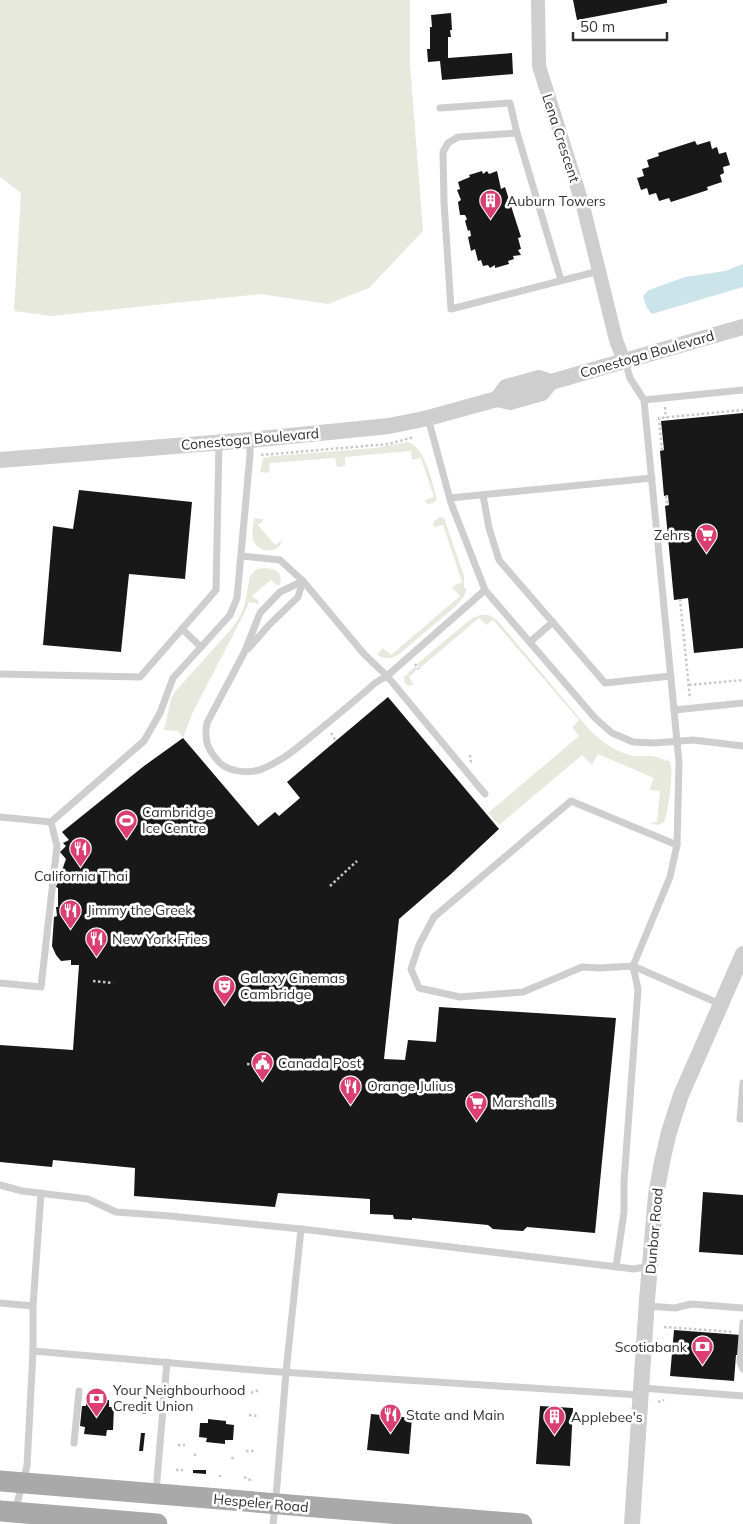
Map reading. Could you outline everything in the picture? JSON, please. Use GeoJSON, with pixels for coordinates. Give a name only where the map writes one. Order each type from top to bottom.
{"type":"FeatureCollection","features":[{"type":"Feature","properties":{"kind":"main road","name":"Hespeler Road"},"geometry":{"type":"LineString","coordinates":[[0,1482],[156,1494],[274,1514],[522,1524]]}},
{"type":"Feature","properties":{"kind":"main road"},"geometry":{"type":"LineString","coordinates":[[7,1512],[45,1519],[157,1524]]}},
{"type":"Feature","properties":{"kind":"street","name":"Lena Crescent"},"geometry":{"type":"LineString","coordinates":[[538,0],[539,66],[583,206],[616,340],[624,361]]}},
{"type":"Feature","properties":{"kind":"street","name":"Conestoga Boulevard"},"geometry":{"type":"LineString","coordinates":[[0,460],[219,443],[389,426],[428,418],[497,399],[510,402],[542,393],[552,382],[743,327]]}},
{"type":"Feature","properties":{"kind":"street","name":"Dunbar Road"},"geometry":{"type":"LineString","coordinates":[[632,1524],[650,1266],[656,1195],[662,1162],[681,1095],[743,954]]}},
{"type":"Feature","properties":{"kind":"lane"},"geometry":{"type":"LineString","coordinates":[[440,108],[510,103],[517,133],[561,280]]}},
{"type":"Feature","properties":{"kind":"lane"},"geometry":{"type":"LineString","coordinates":[[517,133],[458,137],[448,143],[443,152],[444,202],[451,309],[600,271]]}},
{"type":"Feature","properties":{"kind":"lane"},"geometry":{"type":"LineString","coordinates":[[616,1267],[624,1212],[624,1182],[638,989],[633,966],[670,877],[677,845],[679,762],[644,400],[630,378],[624,361]]}},
{"type":"Feature","properties":{"kind":"lane"},"geometry":{"type":"LineString","coordinates":[[644,400],[743,390]]}},
{"type":"Feature","properties":{"kind":"lane"},"geometry":{"type":"LineString","coordinates":[[428,418],[450,498],[485,590],[596,718],[612,733],[633,742],[655,744],[694,740],[743,746]]}},
{"type":"Feature","properties":{"kind":"lane"},"geometry":{"type":"LineString","coordinates":[[0,817],[51,822],[144,741],[160,713],[172,678],[230,615],[237,598],[242,556],[250,440]]}},
{"type":"Feature","properties":{"kind":"lane"},"geometry":{"type":"LineString","coordinates":[[0,674],[140,677],[216,590],[219,443]]}},
{"type":"Feature","properties":{"kind":"lane"},"geometry":{"type":"LineString","coordinates":[[450,498],[652,478]]}},
{"type":"Feature","properties":{"kind":"lane"},"geometry":{"type":"LineString","coordinates":[[483,495],[489,528],[499,560],[605,683],[671,676]]}},
{"type":"Feature","properties":{"kind":"lane"},"geometry":{"type":"LineString","coordinates":[[242,556],[280,560],[303,581],[485,794]]}},
{"type":"Feature","properties":{"kind":"lane"},"geometry":{"type":"LineString","coordinates":[[303,581],[280,592],[260,613],[244,653],[207,723],[205,734],[207,746],[220,764],[230,770],[261,769],[290,754],[375,683],[386,676],[485,590]]}},
{"type":"Feature","properties":{"kind":"lane"},"geometry":{"type":"LineString","coordinates":[[244,653],[298,597],[303,581]]}},
{"type":"Feature","properties":{"kind":"lane"},"geometry":{"type":"LineString","coordinates":[[530,642],[553,622]]}},
{"type":"Feature","properties":{"kind":"lane"},"geometry":{"type":"LineString","coordinates":[[182,629],[201,647]]}},
{"type":"Feature","properties":{"kind":"lane"},"geometry":{"type":"LineString","coordinates":[[674,710],[743,703]]}},
{"type":"Feature","properties":{"kind":"lane"},"geometry":{"type":"LineString","coordinates":[[677,845],[571,800],[434,917],[419,944],[411,969],[419,988],[460,997],[523,992],[582,967],[633,966],[720,1004]]}},
{"type":"Feature","properties":{"kind":"lane"},"geometry":{"type":"LineString","coordinates":[[0,982],[41,987],[57,846],[51,822]]}},
{"type":"Feature","properties":{"kind":"lane"},"geometry":{"type":"LineString","coordinates":[[743,1083],[740,1119],[743,1119]]}},
{"type":"Feature","properties":{"kind":"lane"},"geometry":{"type":"LineString","coordinates":[[0,1185],[22,1191],[88,1199],[116,1212],[301,1230],[634,1269],[650,1266]]}},
{"type":"Feature","properties":{"kind":"lane"},"geometry":{"type":"LineString","coordinates":[[7,1512],[23,1483],[27,1466],[33,1351],[33,1306],[40,1193]]}},
{"type":"Feature","properties":{"kind":"lane"},"geometry":{"type":"LineString","coordinates":[[274,1514],[301,1230]]}},
{"type":"Feature","properties":{"kind":"lane"},"geometry":{"type":"LineString","coordinates":[[0,1303],[33,1306]]}},
{"type":"Feature","properties":{"kind":"lane"},"geometry":{"type":"LineString","coordinates":[[647,1306],[675,1308],[691,1304],[743,1308]]}},
{"type":"Feature","properties":{"kind":"lane"},"geometry":{"type":"LineString","coordinates":[[740,1324],[740,1362],[743,1369]]}},
{"type":"Feature","properties":{"kind":"lane"},"geometry":{"type":"LineString","coordinates":[[33,1351],[286,1372],[743,1396]]}},
{"type":"Feature","properties":{"kind":"lane"},"geometry":{"type":"LineString","coordinates":[[156,1494],[167,1362]]}},
{"type":"Feature","properties":{"kind":"lane"},"geometry":{"type":"LineString","coordinates":[[74,1443],[79,1391]]}},
{"type":"Feature","properties":{"kind":"path"},"geometry":{"type":"LineString","coordinates":[[662,450],[659,418],[743,410]]}},
{"type":"Feature","properties":{"kind":"path"},"geometry":{"type":"LineString","coordinates":[[263,454],[389,444],[409,438]]}},
{"type":"Feature","properties":{"kind":"path"},"geometry":{"type":"LineString","coordinates":[[666,496],[667,506]]}},
{"type":"Feature","properties":{"kind":"path"},"geometry":{"type":"LineString","coordinates":[[680,599],[690,701]]}},
{"type":"Feature","properties":{"kind":"path"},"geometry":{"type":"LineString","coordinates":[[416,664],[419,668]]}},
{"type":"Feature","properties":{"kind":"path"},"geometry":{"type":"LineString","coordinates":[[689,685],[743,680]]}},
{"type":"Feature","properties":{"kind":"path"},"geometry":{"type":"LineString","coordinates":[[330,732],[336,741]]}},
{"type":"Feature","properties":{"kind":"path"},"geometry":{"type":"LineString","coordinates":[[330,886],[357,861]]}},
{"type":"Feature","properties":{"kind":"path"},"geometry":{"type":"LineString","coordinates":[[93,981],[113,983]]}},
{"type":"Feature","properties":{"kind":"path"},"geometry":{"type":"LineString","coordinates":[[247,1064],[267,1066]]}},
{"type":"Feature","properties":{"kind":"path"},"geometry":{"type":"LineString","coordinates":[[664,1327],[736,1332],[740,1324]]}},
{"type":"Feature","properties":{"kind":"path"},"geometry":{"type":"LineString","coordinates":[[186,1383],[189,1386]]}},
{"type":"Feature","properties":{"kind":"path"},"geometry":{"type":"LineString","coordinates":[[251,1393],[258,1390]]}},
{"type":"Feature","properties":{"kind":"path"},"geometry":{"type":"LineString","coordinates":[[181,1410],[188,1411]]}},
{"type":"Feature","properties":{"kind":"path"},"geometry":{"type":"LineString","coordinates":[[248,1415],[257,1416]]}},
{"type":"Feature","properties":{"kind":"path"},"geometry":{"type":"LineString","coordinates":[[178,1444],[185,1445]]}},
{"type":"Feature","properties":{"kind":"path"},"geometry":{"type":"LineString","coordinates":[[246,1451],[254,1451]]}},
{"type":"Feature","properties":{"kind":"path"},"geometry":{"type":"LineString","coordinates":[[176,1470],[183,1470]]}},
{"type":"Feature","properties":{"kind":"path"},"geometry":{"type":"LineString","coordinates":[[244,1477],[252,1481]]}},
{"type":"Feature","properties":{"kind":"shaded area"},"geometry":{"type":"Polygon","coordinates":[[[0,0],[410,0],[410,64],[423,231],[369,288],[328,304],[260,294],[51,316],[14,311],[21,193],[0,177],[0,0]]]}},
{"type":"Feature","properties":{"kind":"shaded area"},"geometry":{"type":"Polygon","coordinates":[[[407,442],[419,450],[427,466],[437,499],[433,503],[428,504],[425,501],[434,497],[421,458],[412,460],[411,451],[345,457],[345,466],[337,467],[335,458],[270,463],[269,473],[260,472],[263,458],[375,448],[407,442]]]}},
{"type":"Feature","properties":{"kind":"shaded area"},"geometry":{"type":"Polygon","coordinates":[[[440,517],[444,518],[464,576],[464,588],[467,589],[457,605],[398,655],[384,658],[377,654],[383,648],[391,655],[460,596],[452,587],[462,582],[443,525],[434,527],[433,524],[440,517]]]}},
{"type":"Feature","properties":{"kind":"shaded area"},"geometry":{"type":"Polygon","coordinates":[[[254,518],[262,519],[263,521],[258,525],[275,545],[282,540],[277,548],[265,550],[257,546],[253,536],[254,518]]]}},
{"type":"Feature","properties":{"kind":"shaded area"},"geometry":{"type":"Polygon","coordinates":[[[264,568],[278,572],[281,581],[280,585],[271,580],[252,596],[259,601],[258,604],[249,602],[193,712],[183,738],[178,731],[164,730],[174,693],[233,627],[245,603],[250,576],[257,569],[264,568]]]}},
{"type":"Feature","properties":{"kind":"shaded area"},"geometry":{"type":"Polygon","coordinates":[[[489,615],[497,620],[588,728],[602,741],[618,751],[630,755],[653,756],[665,761],[668,760],[671,766],[671,777],[664,822],[658,825],[649,823],[657,822],[660,791],[649,790],[654,778],[598,754],[592,765],[582,755],[499,825],[488,813],[579,736],[572,727],[579,720],[493,620],[486,625],[479,618],[420,668],[417,664],[472,618],[489,615]]]}},
{"type":"Feature","properties":{"kind":"shaded area"},"geometry":{"type":"Polygon","coordinates":[[[416,666],[418,669],[409,677],[414,685],[408,686],[404,682],[404,676],[416,666]]]}},
{"type":"Feature","properties":{"kind":"water"},"geometry":{"type":"Polygon","coordinates":[[[743,264],[743,287],[652,314],[647,308],[643,296],[649,290],[685,277],[725,271],[743,264]]]}},
{"type":"Feature","properties":{"kind":"building"},"geometry":{"type":"Polygon","coordinates":[[[573,0],[667,0],[667,3],[577,20],[573,0]]]}},
{"type":"Feature","properties":{"kind":"building"},"geometry":{"type":"Polygon","coordinates":[[[451,13],[452,30],[450,30],[451,37],[448,37],[448,58],[512,53],[513,74],[442,80],[440,61],[428,62],[427,49],[430,49],[431,15],[451,13]]]}},
{"type":"Feature","properties":{"kind":"building"},"geometry":{"type":"Polygon","coordinates":[[[695,141],[697,145],[710,141],[712,149],[717,147],[719,154],[726,152],[730,165],[723,167],[724,173],[720,175],[722,182],[707,187],[708,190],[671,202],[669,198],[659,201],[656,193],[649,195],[647,188],[641,190],[637,178],[644,176],[642,169],[649,167],[647,160],[659,156],[658,153],[695,141]]]}},
{"type":"Feature","properties":{"kind":"building","name":"Auburn Towers"},"geometry":{"type":"Polygon","coordinates":[[[482,171],[483,174],[487,171],[489,174],[497,171],[501,189],[505,187],[521,237],[518,238],[521,249],[518,250],[521,255],[513,256],[514,259],[508,261],[509,264],[495,268],[495,265],[490,268],[488,265],[483,266],[481,260],[478,261],[475,249],[471,251],[468,237],[471,236],[470,230],[468,231],[465,215],[460,215],[458,202],[461,200],[457,190],[460,189],[458,182],[470,177],[469,175],[482,171]]]}},
{"type":"Feature","properties":{"kind":"building","name":"Zehrs"},"geometry":{"type":"Polygon","coordinates":[[[743,413],[743,648],[694,653],[688,598],[674,600],[665,506],[669,505],[668,495],[664,496],[660,451],[664,450],[661,421],[743,413]]]}},
{"type":"Feature","properties":{"kind":"building"},"geometry":{"type":"Polygon","coordinates":[[[79,490],[192,502],[185,579],[129,574],[121,652],[43,645],[53,526],[73,529],[79,490]]]}},
{"type":"Feature","properties":{"kind":"building"},"geometry":{"type":"Polygon","coordinates":[[[388,697],[499,829],[399,919],[384,1059],[405,1060],[408,1040],[436,1042],[439,1007],[616,1018],[595,1233],[527,1227],[523,1231],[493,1229],[488,1225],[412,1218],[412,1220],[394,1219],[393,1215],[370,1214],[370,1199],[278,1193],[275,1207],[134,1196],[135,1168],[53,1160],[52,1167],[0,1162],[0,1045],[73,1050],[79,965],[71,965],[71,960],[61,961],[52,946],[54,917],[57,916],[56,907],[58,907],[58,888],[56,887],[66,859],[60,852],[66,846],[63,843],[69,840],[62,832],[144,766],[183,738],[258,826],[275,812],[279,816],[300,798],[287,782],[388,697]]]}},
{"type":"Feature","properties":{"kind":"building"},"geometry":{"type":"Polygon","coordinates":[[[703,1192],[743,1195],[743,1255],[699,1252],[703,1192]]]}},
{"type":"Feature","properties":{"kind":"building","name":"Scotiabank"},"geometry":{"type":"Polygon","coordinates":[[[674,1330],[741,1335],[739,1355],[736,1355],[734,1381],[670,1376],[674,1330]]]}},
{"type":"Feature","properties":{"kind":"building"},"geometry":{"type":"Polygon","coordinates":[[[227,1388],[240,1389],[240,1393],[226,1393],[227,1388]]]}},
{"type":"Feature","properties":{"kind":"building","name":"Your Neighbourhood Credit Union"},"geometry":{"type":"Polygon","coordinates":[[[94,1395],[103,1396],[102,1400],[109,1400],[109,1407],[114,1407],[113,1430],[107,1430],[106,1436],[84,1434],[85,1427],[80,1426],[82,1406],[86,1406],[87,1399],[93,1399],[94,1395]]]}},
{"type":"Feature","properties":{"kind":"building"},"geometry":{"type":"Polygon","coordinates":[[[144,1395],[147,1395],[146,1414],[142,1414],[144,1395]]]}},
{"type":"Feature","properties":{"kind":"building","name":"Applebee's"},"geometry":{"type":"Polygon","coordinates":[[[540,1406],[573,1408],[570,1466],[536,1464],[540,1406]]]}},
{"type":"Feature","properties":{"kind":"building","name":"State and Main"},"geometry":{"type":"Polygon","coordinates":[[[371,1414],[412,1418],[409,1454],[367,1450],[371,1414]]]}},
{"type":"Feature","properties":{"kind":"building"},"geometry":{"type":"Polygon","coordinates":[[[208,1419],[226,1421],[226,1424],[234,1425],[233,1440],[225,1440],[225,1444],[206,1442],[207,1438],[199,1437],[200,1423],[208,1423],[208,1419]]]}},
{"type":"Feature","properties":{"kind":"building"},"geometry":{"type":"Polygon","coordinates":[[[141,1433],[145,1433],[143,1451],[139,1451],[141,1433]]]}},
{"type":"Feature","properties":{"kind":"building"},"geometry":{"type":"Polygon","coordinates":[[[193,1470],[206,1470],[206,1474],[193,1473],[193,1470]]]}},
{"type":"Feature","properties":{"kind":"place","name":"Auburn Towers"},"geometry":{"type":"Point","coordinates":[491,220]}},
{"type":"Feature","properties":{"kind":"place","name":"Zehrs"},"geometry":{"type":"Point","coordinates":[706,554]}},
{"type":"Feature","properties":{"kind":"place","name":"Cambridge Ice Centre"},"geometry":{"type":"Point","coordinates":[126,839]}},
{"type":"Feature","properties":{"kind":"place","name":"California Thai"},"geometry":{"type":"Point","coordinates":[81,867]}},
{"type":"Feature","properties":{"kind":"place","name":"Jimmy the Greek"},"geometry":{"type":"Point","coordinates":[71,929]}},
{"type":"Feature","properties":{"kind":"place","name":"New York Fries"},"geometry":{"type":"Point","coordinates":[96,958]}},
{"type":"Feature","properties":{"kind":"place","name":"Galaxy Cinemas Cambridge"},"geometry":{"type":"Point","coordinates":[224,1005]}},
{"type":"Feature","properties":{"kind":"place","name":"Canada Post"},"geometry":{"type":"Point","coordinates":[262,1082]}},
{"type":"Feature","properties":{"kind":"place","name":"Orange Julius"},"geometry":{"type":"Point","coordinates":[351,1105]}},
{"type":"Feature","properties":{"kind":"place","name":"Marshalls"},"geometry":{"type":"Point","coordinates":[476,1121]}},
{"type":"Feature","properties":{"kind":"place","name":"Scotiabank"},"geometry":{"type":"Point","coordinates":[703,1366]}},
{"type":"Feature","properties":{"kind":"place","name":"Your Neighbourhood Credit Union"},"geometry":{"type":"Point","coordinates":[97,1417]}},
{"type":"Feature","properties":{"kind":"place","name":"State and Main"},"geometry":{"type":"Point","coordinates":[390,1434]}},
{"type":"Feature","properties":{"kind":"place","name":"Applebee's"},"geometry":{"type":"Point","coordinates":[555,1436]}}]}
